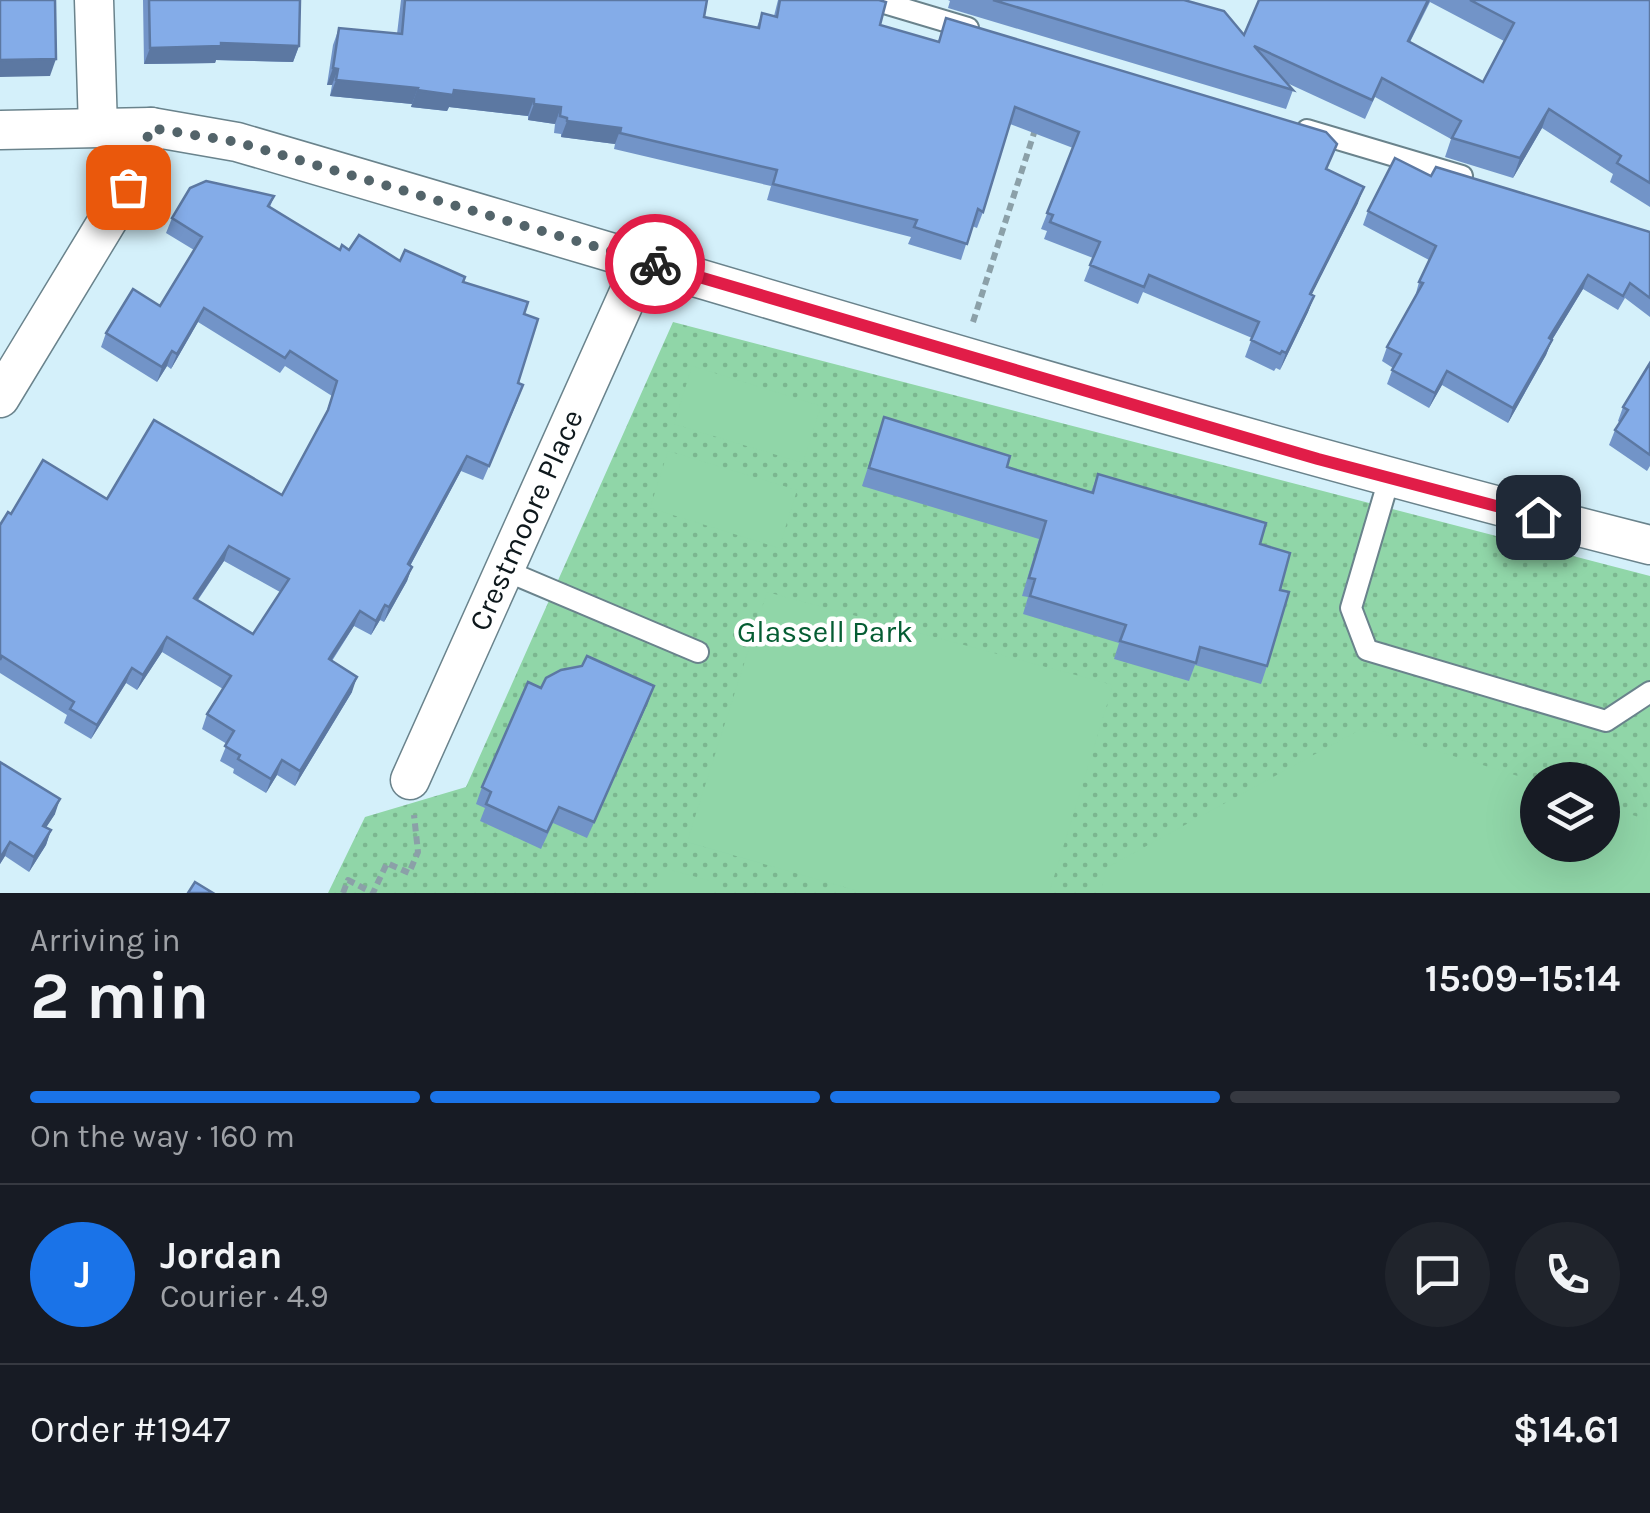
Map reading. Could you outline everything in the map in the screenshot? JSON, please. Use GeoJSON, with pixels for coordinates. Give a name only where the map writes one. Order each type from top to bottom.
{"type":"FeatureCollection","features":[{"type":"Feature","properties":{"kind":"street"},"geometry":{"type":"LineString","coordinates":[[94,0],[98,128]]}},
{"type":"Feature","properties":{"kind":"street"},"geometry":{"type":"LineString","coordinates":[[0,398],[128,187],[151,128]]}},
{"type":"Feature","properties":{"kind":"street"},"geometry":{"type":"LineString","coordinates":[[0,130],[151,128],[237,142],[1389,479],[1650,545]]}},
{"type":"Feature","properties":{"kind":"street","name":"Crestmoore Place"},"geometry":{"type":"LineString","coordinates":[[410,780],[643,261]]}},
{"type":"Feature","properties":{"kind":"lane"},"geometry":{"type":"LineString","coordinates":[[874,0],[985,33]]}},
{"type":"Feature","properties":{"kind":"lane"},"geometry":{"type":"LineString","coordinates":[[1288,124],[1478,181]]}},
{"type":"Feature","properties":{"kind":"lane"},"geometry":{"type":"LineString","coordinates":[[1389,479],[1351,608],[1367,650],[1606,721],[1650,692]]}},
{"type":"Feature","properties":{"kind":"lane"},"geometry":{"type":"LineString","coordinates":[[504,570],[698,652]]}},
{"type":"Feature","properties":{"kind":"path"},"geometry":{"type":"LineString","coordinates":[[962,357],[1041,112]]}},
{"type":"Feature","properties":{"kind":"path"},"geometry":{"type":"LineString","coordinates":[[342,893],[348,880],[374,893],[387,864],[409,874],[418,852]]}},
{"type":"Feature","properties":{"kind":"green space","name":"Glassell Park"},"geometry":{"type":"Polygon","coordinates":[[[673,322],[1650,576],[1650,893],[328,893],[365,817],[466,787],[673,322]]]}},
{"type":"Feature","properties":{"kind":"green space"},"geometry":{"type":"Polygon","coordinates":[[[692,366],[821,406],[803,463],[674,424],[692,366]]]}},
{"type":"Feature","properties":{"kind":"green space"},"geometry":{"type":"Polygon","coordinates":[[[668,451],[797,490],[779,548],[650,508],[668,451]]]}},
{"type":"Feature","properties":{"kind":"green space"},"geometry":{"type":"Polygon","coordinates":[[[767,592],[1113,685],[1049,893],[865,893],[687,842],[767,592]]]}},
{"type":"Feature","properties":{"kind":"green space"},"geometry":{"type":"Polygon","coordinates":[[[1363,728],[1520,777],[1520,862],[1620,862],[1620,811],[1650,821],[1650,893],[1101,893],[1106,868],[1363,728]]]}},
{"type":"Feature","properties":{"kind":"green space"},"geometry":{"type":"Polygon","coordinates":[[[660,867],[711,881],[708,893],[653,893],[660,867]]]}},
{"type":"Feature","properties":{"kind":"building"},"geometry":{"type":"Polygon","coordinates":[[[0,0],[55,0],[56,59],[0,60],[0,0]]]}},
{"type":"Feature","properties":{"kind":"building"},"geometry":{"type":"Polygon","coordinates":[[[149,0],[300,0],[299,46],[221,43],[150,48],[149,0]]]}},
{"type":"Feature","properties":{"kind":"building"},"geometry":{"type":"Polygon","coordinates":[[[405,0],[707,0],[704,17],[759,28],[762,13],[777,17],[780,0],[879,0],[886,2],[880,25],[939,42],[946,18],[1326,132],[1337,144],[1326,169],[1364,187],[1310,294],[1314,296],[1286,353],[1280,354],[1251,340],[1259,322],[1149,275],[1144,287],[1090,265],[1100,242],[1050,222],[1053,215],[1047,213],[1079,132],[1015,107],[983,212],[978,209],[967,244],[914,227],[917,220],[773,184],[777,170],[620,133],[621,128],[567,121],[560,116],[561,107],[534,104],[534,99],[454,90],[453,95],[336,80],[338,69],[333,68],[339,28],[402,34],[405,0]]]}},
{"type":"Feature","properties":{"kind":"building"},"geometry":{"type":"Polygon","coordinates":[[[993,0],[1184,0],[1224,11],[1244,35],[1259,0],[1428,0],[1408,41],[1483,82],[1514,23],[1470,0],[1650,0],[1650,183],[1617,163],[1621,156],[1549,109],[1520,158],[1452,138],[1461,121],[1382,78],[1372,100],[1254,46],[1293,90],[993,0]]]}},
{"type":"Feature","properties":{"kind":"building"},"geometry":{"type":"Polygon","coordinates":[[[1395,158],[1431,176],[1436,167],[1650,232],[1650,298],[1630,283],[1623,296],[1588,275],[1549,338],[1552,340],[1513,408],[1447,371],[1435,393],[1392,370],[1401,354],[1387,347],[1423,283],[1419,282],[1436,246],[1368,211],[1395,158]]]}},
{"type":"Feature","properties":{"kind":"building"},"geometry":{"type":"Polygon","coordinates":[[[206,181],[274,196],[268,206],[340,250],[342,245],[349,250],[359,235],[400,261],[405,250],[465,277],[463,282],[528,302],[524,314],[538,319],[518,383],[523,385],[489,466],[467,456],[389,607],[385,605],[376,621],[360,611],[329,659],[357,677],[300,771],[282,760],[271,779],[225,746],[234,731],[207,714],[231,676],[167,637],[143,675],[132,668],[97,725],[70,709],[74,702],[2,656],[0,660],[0,525],[8,512],[11,514],[43,460],[107,499],[154,420],[282,495],[328,410],[337,381],[290,351],[285,358],[204,308],[177,354],[172,351],[162,367],[106,333],[133,289],[160,306],[202,237],[172,218],[190,188],[206,181]],[[229,546],[194,598],[253,634],[289,579],[229,546]]]}},
{"type":"Feature","properties":{"kind":"building"},"geometry":{"type":"Polygon","coordinates":[[[1650,363],[1650,455],[1615,430],[1628,410],[1623,407],[1650,363]]]}},
{"type":"Feature","properties":{"kind":"building"},"geometry":{"type":"Polygon","coordinates":[[[884,417],[1010,456],[1007,467],[1093,493],[1098,474],[1266,523],[1260,544],[1290,553],[1280,590],[1289,592],[1267,666],[1200,647],[1196,663],[1120,641],[1126,625],[1030,596],[1035,579],[1029,578],[1046,521],[869,468],[884,417]]]}},
{"type":"Feature","properties":{"kind":"building"},"geometry":{"type":"Polygon","coordinates":[[[587,656],[654,686],[594,822],[559,807],[547,832],[486,804],[491,792],[482,787],[528,682],[541,688],[546,678],[582,666],[587,656]]]}},
{"type":"Feature","properties":{"kind":"building"},"geometry":{"type":"Polygon","coordinates":[[[0,762],[60,799],[43,826],[51,830],[34,857],[10,842],[0,858],[0,762]]]}},
{"type":"Feature","properties":{"kind":"building"},"geometry":{"type":"Polygon","coordinates":[[[195,882],[213,893],[188,893],[195,882]]]}},
{"type":"Feature","properties":{"kind":"way so far"},"geometry":{"type":"LineString","coordinates":[[128,187],[151,128],[237,142],[655,264]]}},
{"type":"Feature","properties":{"kind":"route"},"geometry":{"type":"LineString","coordinates":[[655,264],[962,357],[1389,479],[1538,517]]}}]}
